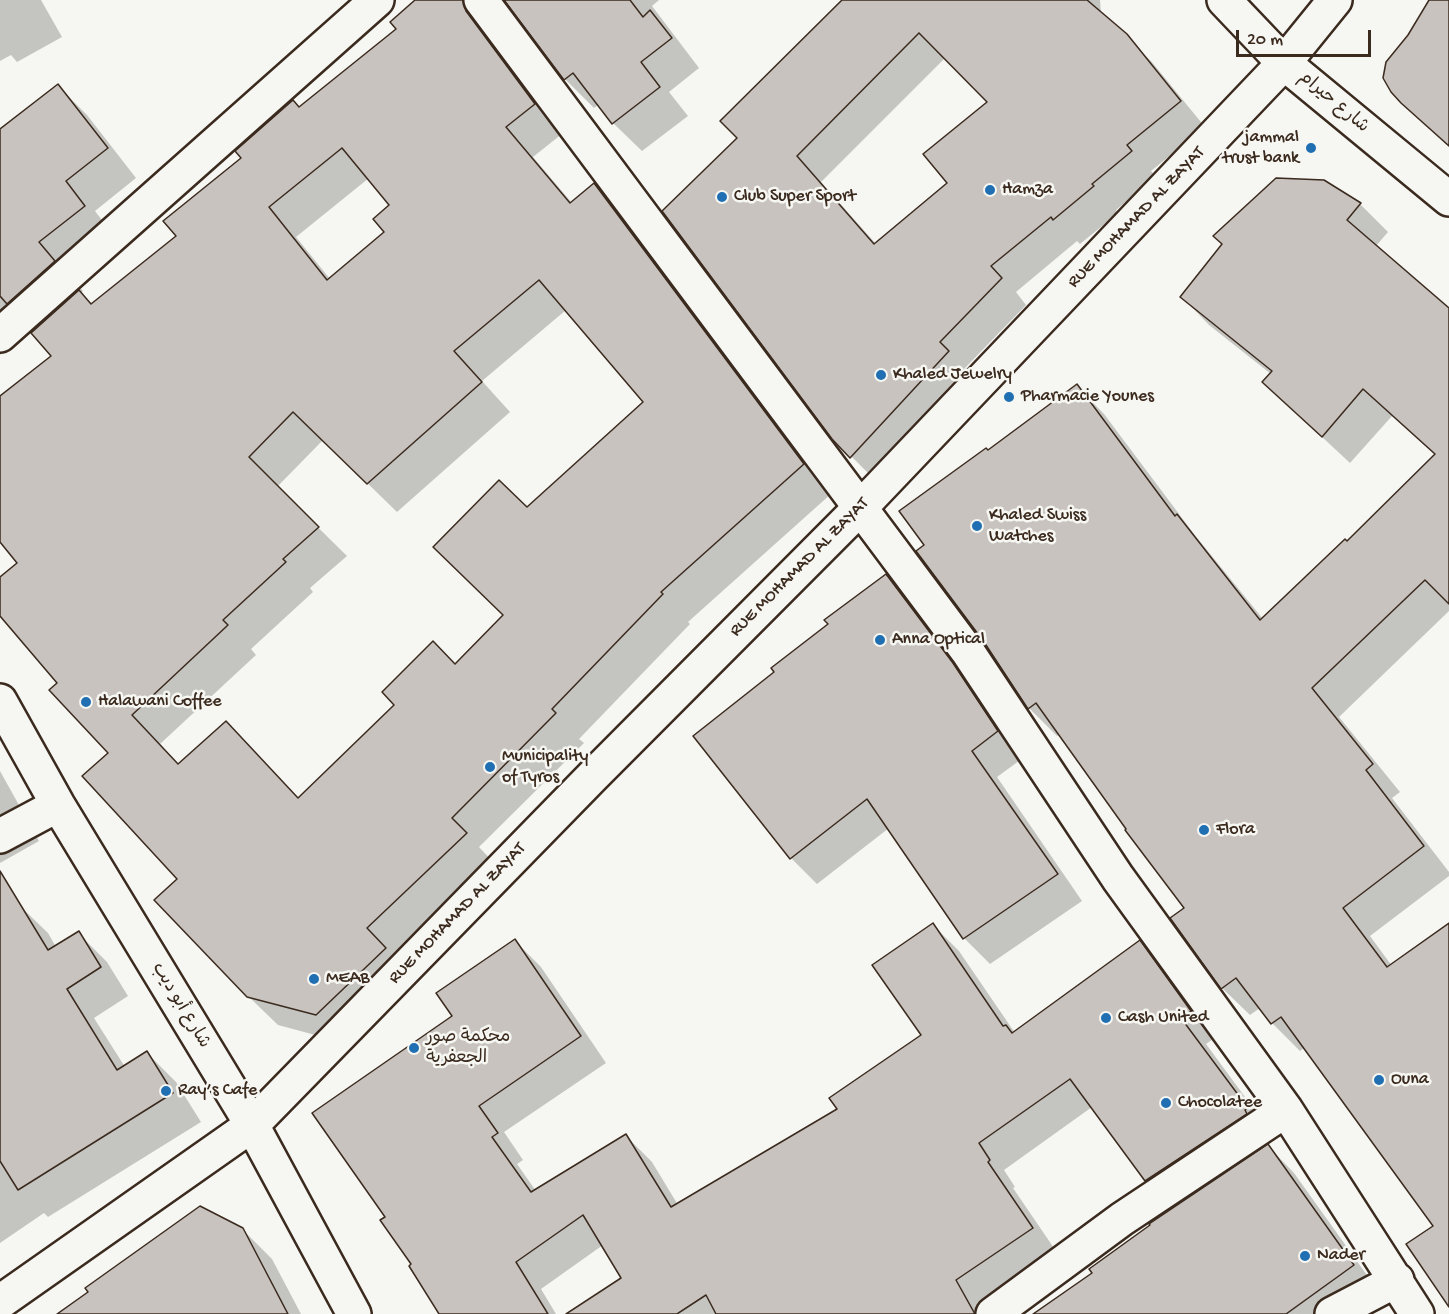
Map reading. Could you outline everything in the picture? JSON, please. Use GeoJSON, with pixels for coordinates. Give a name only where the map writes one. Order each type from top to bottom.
{"type":"FeatureCollection","features":[{"type":"Feature","properties":{"kind":"street"},"geometry":{"type":"LineString","coordinates":[[0,335],[377,0]]}},
{"type":"Feature","properties":{"kind":"street"},"geometry":{"type":"LineString","coordinates":[[481,0],[968,652],[1118,878],[1286,1110],[1418,1314]]}},
{"type":"Feature","properties":{"kind":"street","name":"شارع حيرام"},"geometry":{"type":"LineString","coordinates":[[1224,0],[1284,63],[1449,200]]}},
{"type":"Feature","properties":{"kind":"street","name":"RUE MOHAMAD AL ZAYAT"},"geometry":{"type":"LineString","coordinates":[[0,1302],[252,1125],[593,776],[860,508],[1284,63],[1335,0]]}},
{"type":"Feature","properties":{"kind":"street","name":"شارع أبو ديب"},"geometry":{"type":"LineString","coordinates":[[0,701],[58,805],[252,1125],[354,1314]]}},
{"type":"Feature","properties":{"kind":"street"},"geometry":{"type":"LineString","coordinates":[[0,837],[58,805]]}},
{"type":"Feature","properties":{"kind":"street"},"geometry":{"type":"LineString","coordinates":[[993,1314],[1122,1219],[1286,1110]]}},
{"type":"Feature","properties":{"kind":"street"},"geometry":{"type":"LineString","coordinates":[[1332,1314],[1397,1281]]}},
{"type":"Feature","properties":{"kind":"building"},"geometry":{"type":"Polygon","coordinates":[[[415,0],[463,0],[466,11],[535,104],[506,127],[570,203],[594,183],[804,464],[661,592],[663,594],[552,709],[556,713],[452,818],[467,833],[367,928],[386,948],[316,1015],[247,997],[154,900],[177,879],[82,776],[108,753],[49,690],[57,683],[0,616],[0,577],[17,563],[0,542],[0,396],[51,356],[31,333],[79,290],[91,304],[176,236],[163,221],[241,158],[235,151],[293,100],[299,107],[396,29],[390,22],[415,0]],[[342,148],[269,207],[327,280],[384,232],[373,219],[389,205],[342,148]],[[539,280],[454,351],[482,382],[367,484],[293,412],[249,457],[319,527],[283,559],[286,562],[223,620],[228,625],[132,715],[178,764],[226,721],[298,798],[394,705],[382,692],[433,641],[455,664],[503,615],[433,547],[499,480],[527,507],[643,402],[539,280]]]}},
{"type":"Feature","properties":{"kind":"building"},"geometry":{"type":"Polygon","coordinates":[[[504,0],[630,0],[643,17],[650,10],[672,38],[641,62],[660,87],[612,124],[573,73],[564,80],[504,0]]]}},
{"type":"Feature","properties":{"kind":"building"},"geometry":{"type":"Polygon","coordinates":[[[842,0],[1087,0],[1127,34],[1181,101],[1127,145],[1132,151],[1092,184],[1094,186],[1053,220],[1051,217],[991,266],[1002,278],[940,342],[949,351],[850,458],[832,439],[662,211],[737,138],[720,121],[842,0]],[[919,33],[797,156],[874,244],[947,183],[923,154],[987,102],[919,33]]]}},
{"type":"Feature","properties":{"kind":"building"},"geometry":{"type":"Polygon","coordinates":[[[1429,0],[1449,0],[1449,146],[1401,103],[1383,78],[1386,62],[1408,35],[1429,0]]]}},
{"type":"Feature","properties":{"kind":"building"},"geometry":{"type":"Polygon","coordinates":[[[58,84],[108,148],[66,181],[85,206],[39,242],[55,261],[7,304],[0,296],[0,129],[58,84]]]}},
{"type":"Feature","properties":{"kind":"building"},"geometry":{"type":"Polygon","coordinates":[[[1276,178],[1324,180],[1361,203],[1347,220],[1449,308],[1449,604],[1425,580],[1312,688],[1373,764],[1366,770],[1424,846],[1343,908],[1387,967],[1449,923],[1449,1307],[1406,1244],[1433,1226],[1281,1017],[1271,1024],[1236,978],[1221,989],[1170,918],[1184,908],[1125,830],[1036,703],[1028,709],[984,642],[916,551],[924,545],[899,511],[986,448],[988,450],[1077,384],[1175,516],[1177,514],[1260,620],[1345,539],[1347,541],[1435,454],[1363,389],[1322,437],[1262,382],[1272,371],[1180,297],[1222,244],[1213,236],[1276,178]]]}},
{"type":"Feature","properties":{"kind":"building"},"geometry":{"type":"Polygon","coordinates":[[[886,574],[953,663],[998,731],[972,751],[1058,874],[963,939],[867,799],[790,859],[693,736],[774,672],[771,668],[828,624],[824,620],[886,574]]]}},
{"type":"Feature","properties":{"kind":"building"},"geometry":{"type":"Polygon","coordinates":[[[0,871],[48,950],[79,931],[101,967],[67,989],[117,1070],[147,1051],[173,1093],[18,1190],[0,1161],[0,871]]]}},
{"type":"Feature","properties":{"kind":"building"},"geometry":{"type":"Polygon","coordinates":[[[933,923],[1003,1026],[1006,1025],[1012,1033],[1140,940],[1191,1011],[1181,1018],[1248,1108],[1245,1110],[1247,1114],[1145,1181],[1070,1079],[979,1143],[990,1160],[988,1162],[1033,1228],[956,1280],[975,1314],[716,1314],[706,1295],[677,1314],[566,1314],[621,1278],[583,1215],[516,1262],[548,1314],[439,1314],[409,1266],[411,1264],[380,1220],[385,1217],[312,1113],[452,1016],[436,993],[515,939],[581,1036],[479,1106],[498,1133],[492,1137],[531,1192],[626,1134],[671,1207],[837,1109],[829,1098],[921,1035],[872,965],[933,923]]]}},
{"type":"Feature","properties":{"kind":"building"},"geometry":{"type":"Polygon","coordinates":[[[1268,1144],[1354,1265],[1286,1314],[1033,1314],[1092,1273],[1089,1269],[1149,1224],[1268,1144]]]}},
{"type":"Feature","properties":{"kind":"building"},"geometry":{"type":"Polygon","coordinates":[[[200,1206],[243,1228],[288,1314],[57,1314],[88,1292],[85,1288],[200,1206]]]}},
{"type":"Feature","properties":{"kind":"place","name":"jammal trust bank"},"geometry":{"type":"Point","coordinates":[1311,148]}},
{"type":"Feature","properties":{"kind":"place","name":"Hamza"},"geometry":{"type":"Point","coordinates":[990,190]}},
{"type":"Feature","properties":{"kind":"place","name":"Club Super Sport"},"geometry":{"type":"Point","coordinates":[722,197]}},
{"type":"Feature","properties":{"kind":"place","name":"Khaled Jewelry"},"geometry":{"type":"Point","coordinates":[881,375]}},
{"type":"Feature","properties":{"kind":"place","name":"Pharmacie Younes"},"geometry":{"type":"Point","coordinates":[1009,397]}},
{"type":"Feature","properties":{"kind":"place","name":"Khaled Swiss Watches"},"geometry":{"type":"Point","coordinates":[977,526]}},
{"type":"Feature","properties":{"kind":"place","name":"Anna Optical"},"geometry":{"type":"Point","coordinates":[880,640]}},
{"type":"Feature","properties":{"kind":"place","name":"Halawani Coffee"},"geometry":{"type":"Point","coordinates":[86,702]}},
{"type":"Feature","properties":{"kind":"place","name":"Municipality of Tyros"},"geometry":{"type":"Point","coordinates":[490,767]}},
{"type":"Feature","properties":{"kind":"place","name":"Flora"},"geometry":{"type":"Point","coordinates":[1204,830]}},
{"type":"Feature","properties":{"kind":"place","name":"MEAB"},"geometry":{"type":"Point","coordinates":[314,979]}},
{"type":"Feature","properties":{"kind":"place","name":"Cash United"},"geometry":{"type":"Point","coordinates":[1106,1018]}},
{"type":"Feature","properties":{"kind":"place","name":"محكمة صور الجعفرية"},"geometry":{"type":"Point","coordinates":[414,1048]}},
{"type":"Feature","properties":{"kind":"place","name":"Ouna"},"geometry":{"type":"Point","coordinates":[1379,1080]}},
{"type":"Feature","properties":{"kind":"place","name":"Ray’s Cafe"},"geometry":{"type":"Point","coordinates":[166,1091]}},
{"type":"Feature","properties":{"kind":"place","name":"Chocolatee"},"geometry":{"type":"Point","coordinates":[1166,1103]}},
{"type":"Feature","properties":{"kind":"place","name":"Nader"},"geometry":{"type":"Point","coordinates":[1305,1256]}}]}
